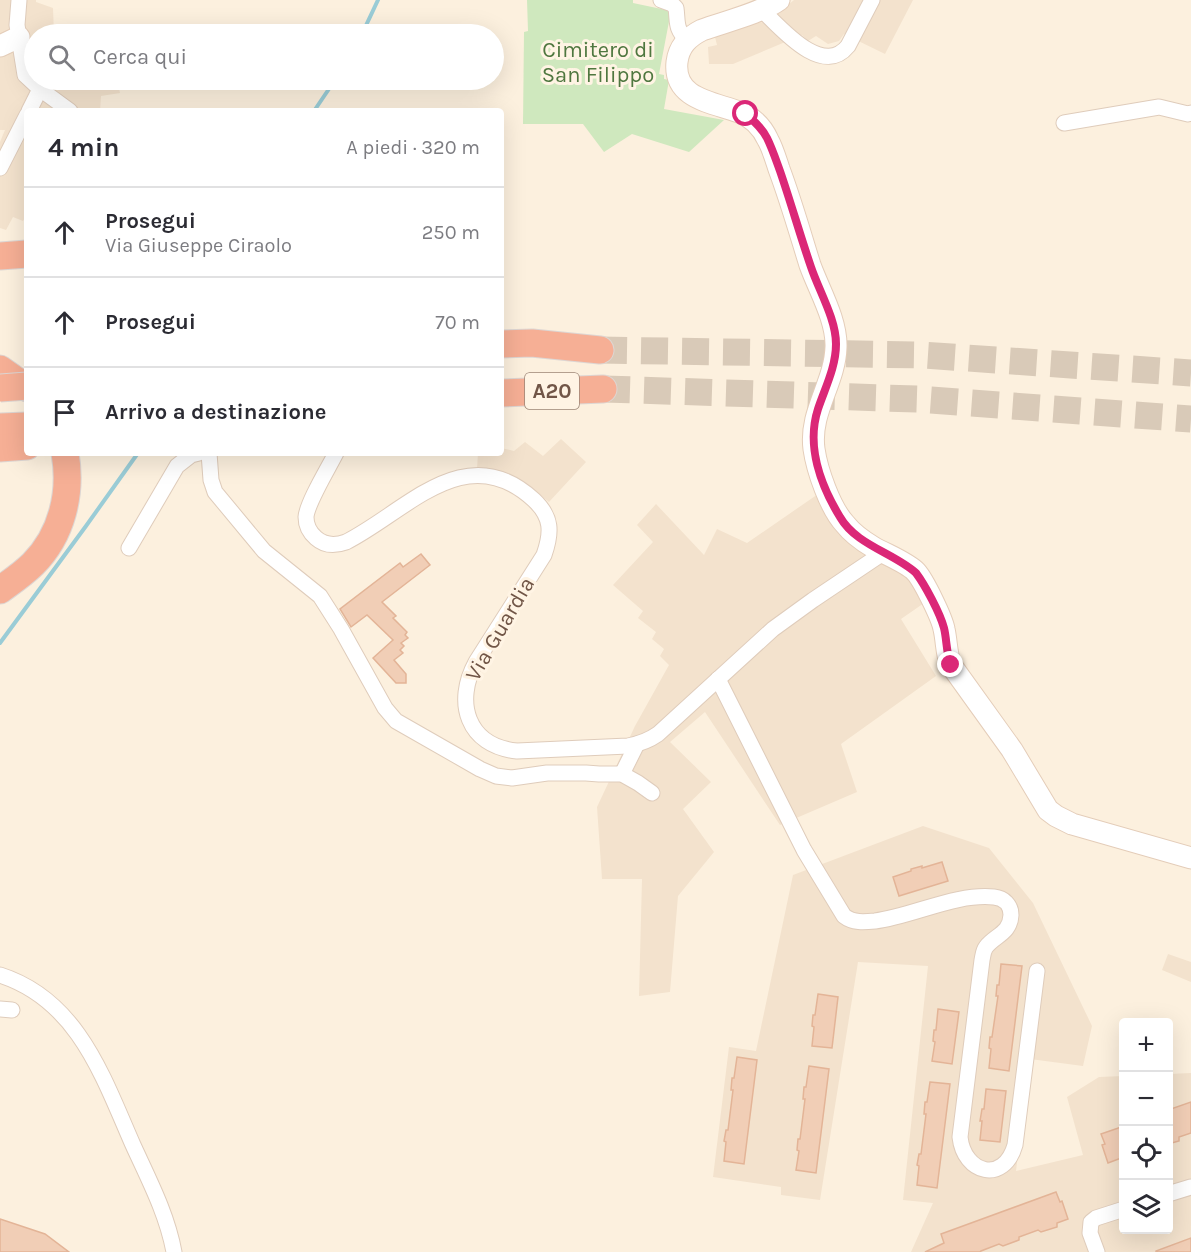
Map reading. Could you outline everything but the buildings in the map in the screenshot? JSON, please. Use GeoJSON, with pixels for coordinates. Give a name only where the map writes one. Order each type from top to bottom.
{"type":"FeatureCollection","features":[{"type":"Feature","properties":{"kind":"highway"},"geometry":{"type":"LineString","coordinates":[[0,256],[24,254]]}},
{"type":"Feature","properties":{"kind":"highway","name":"A20"},"geometry":{"type":"LineString","coordinates":[[504,344],[532,343],[600,350],[504,355]]}},
{"type":"Feature","properties":{"kind":"highway"},"geometry":{"type":"LineString","coordinates":[[0,369],[24,385]]}},
{"type":"Feature","properties":{"kind":"highway"},"geometry":{"type":"LineString","coordinates":[[0,388],[24,387]]}},
{"type":"Feature","properties":{"kind":"highway","name":"A20"},"geometry":{"type":"LineString","coordinates":[[504,393],[603,389]]}},
{"type":"Feature","properties":{"kind":"highway"},"geometry":{"type":"LineString","coordinates":[[504,402],[561,391]]}},
{"type":"Feature","properties":{"kind":"highway"},"geometry":{"type":"LineString","coordinates":[[0,427],[24,426]]}},
{"type":"Feature","properties":{"kind":"highway"},"geometry":{"type":"LineString","coordinates":[[0,448],[24,446]]}},
{"type":"Feature","properties":{"kind":"highway"},"geometry":{"type":"LineString","coordinates":[[0,590],[32,565],[55,534],[63,511],[67,488],[65,456]]}},
{"type":"Feature","properties":{"kind":"street"},"geometry":{"type":"LineString","coordinates":[[661,0],[676,8],[676,24],[687,40]]}},
{"type":"Feature","properties":{"kind":"street"},"geometry":{"type":"LineString","coordinates":[[872,0],[848,46],[843,52],[828,57],[802,47],[770,5],[702,30],[687,40],[677,63],[679,81],[694,96],[746,114],[758,124],[771,147],[788,193],[836,336],[835,359],[817,411],[813,431],[813,445],[824,485],[845,525],[872,546],[910,567],[921,579],[941,619],[951,665],[1012,750],[1048,810],[1072,824],[1191,858]]}},
{"type":"Feature","properties":{"kind":"street"},"geometry":{"type":"LineString","coordinates":[[15,2],[9,41],[22,45],[24,65]]}},
{"type":"Feature","properties":{"kind":"street"},"geometry":{"type":"LineString","coordinates":[[30,108],[40,90]]}},
{"type":"Feature","properties":{"kind":"street"},"geometry":{"type":"LineString","coordinates":[[41,90],[66,108]]}},
{"type":"Feature","properties":{"kind":"street"},"geometry":{"type":"LineString","coordinates":[[1064,123],[1159,107],[1191,113]]}},
{"type":"Feature","properties":{"kind":"street"},"geometry":{"type":"LineString","coordinates":[[0,168],[24,121]]}},
{"type":"Feature","properties":{"kind":"street"},"geometry":{"type":"LineString","coordinates":[[129,549],[177,466],[190,456]]}},
{"type":"Feature","properties":{"kind":"street"},"geometry":{"type":"LineString","coordinates":[[209,456],[211,480],[215,492],[264,550],[320,596],[385,708],[396,721],[480,769],[504,777],[586,772],[622,774],[652,794]]}},
{"type":"Feature","properties":{"kind":"street","name":"Via Guardia"},"geometry":{"type":"LineString","coordinates":[[334,456],[306,514],[310,532],[328,545],[346,542],[408,502],[430,490],[466,476],[485,475],[511,484],[530,496],[546,516],[549,522],[547,546],[471,672],[465,692],[466,710],[476,730],[485,740],[506,750],[528,751],[644,742],[658,734],[773,629],[883,553]]}},
{"type":"Feature","properties":{"kind":"street"},"geometry":{"type":"LineString","coordinates":[[718,679],[804,850],[844,916],[858,922],[874,921],[954,901],[982,897],[1001,899],[1010,907],[1011,914],[1006,929],[987,946],[982,960],[960,1137],[964,1155],[970,1162],[984,1169],[1000,1168],[1012,1156],[1015,1145],[1037,971]]}},
{"type":"Feature","properties":{"kind":"street"},"geometry":{"type":"LineString","coordinates":[[622,774],[637,744]]}},
{"type":"Feature","properties":{"kind":"street"},"geometry":{"type":"LineString","coordinates":[[0,975],[34,990],[51,1003],[82,1039],[110,1092],[155,1194],[174,1252]]}},
{"type":"Feature","properties":{"kind":"street"},"geometry":{"type":"LineString","coordinates":[[1173,1192],[1191,1186]]}},
{"type":"Feature","properties":{"kind":"street"},"geometry":{"type":"LineString","coordinates":[[1097,1252],[1090,1233],[1091,1222],[1096,1218],[1119,1211]]}},
{"type":"Feature","properties":{"kind":"shaded area"},"geometry":{"type":"Polygon","coordinates":[[[0,0],[36,0],[36,2],[53,8],[54,24],[24,24],[24,90],[119,90],[120,93],[101,96],[100,108],[24,108],[24,219],[23,221],[13,217],[6,230],[0,228],[0,142],[5,130],[0,130],[0,0]]]}},
{"type":"Feature","properties":{"kind":"shaded area"},"geometry":{"type":"Polygon","coordinates":[[[794,0],[913,0],[885,54],[844,34],[839,41],[828,44],[816,36],[808,41],[802,35],[733,64],[709,64],[708,47],[717,45],[714,33],[740,24],[767,22],[794,0]]]}},
{"type":"Feature","properties":{"kind":"shaded area"},"geometry":{"type":"Polygon","coordinates":[[[561,439],[586,462],[549,502],[524,482],[498,471],[477,469],[478,456],[504,456],[504,449],[514,451],[525,442],[543,456],[561,439]]]}},
{"type":"Feature","properties":{"kind":"shaded area"},"geometry":{"type":"Polygon","coordinates":[[[821,492],[837,524],[884,565],[903,572],[927,601],[901,619],[936,676],[841,744],[857,792],[780,825],[705,712],[670,742],[711,782],[683,809],[714,852],[678,896],[670,992],[639,996],[642,879],[602,879],[597,807],[635,726],[669,665],[660,656],[664,649],[652,639],[656,632],[638,618],[643,611],[613,585],[653,542],[637,525],[656,504],[704,555],[717,529],[747,543],[821,492]]]}},
{"type":"Feature","properties":{"kind":"shaded area"},"geometry":{"type":"Polygon","coordinates":[[[923,826],[989,848],[1033,903],[1092,1026],[1083,1066],[1030,1059],[1016,1171],[1083,1155],[1067,1097],[1099,1077],[1119,1076],[1119,1234],[1173,1234],[1173,1074],[1191,1073],[1191,1252],[911,1252],[933,1203],[903,1200],[928,966],[858,962],[820,1200],[781,1195],[781,1187],[713,1177],[729,1047],[756,1051],[793,875],[923,826]]]}},
{"type":"Feature","properties":{"kind":"shaded area"},"geometry":{"type":"Polygon","coordinates":[[[1168,954],[1191,962],[1191,982],[1162,970],[1168,954]]]}},
{"type":"Feature","properties":{"kind":"green space","name":"Cimitero di San Filippo"},"geometry":{"type":"Polygon","coordinates":[[[527,0],[633,0],[633,3],[671,11],[659,74],[669,80],[664,109],[724,120],[689,152],[632,134],[604,152],[583,124],[523,124],[524,32],[528,31],[527,0]]]}},
{"type":"Feature","properties":{"kind":"waterway"},"geometry":{"type":"LineString","coordinates":[[367,24],[378,0]]}},
{"type":"Feature","properties":{"kind":"waterway"},"geometry":{"type":"LineString","coordinates":[[316,108],[328,90]]}},
{"type":"Feature","properties":{"kind":"waterway"},"geometry":{"type":"LineString","coordinates":[[0,643],[136,456]]}},
{"type":"Feature","properties":{"kind":"tunnel"},"geometry":{"type":"LineString","coordinates":[[600,350],[922,355],[1191,373]]}},
{"type":"Feature","properties":{"kind":"tunnel"},"geometry":{"type":"LineString","coordinates":[[603,389],[917,399],[1191,419]]}},
{"type":"Feature","properties":{"kind":"route"},"geometry":{"type":"LineString","coordinates":[[746,114],[758,124],[768,140],[836,336],[835,359],[817,411],[813,431],[813,445],[824,485],[845,525],[872,546],[910,567],[921,579],[941,619],[951,665]]}}]}
